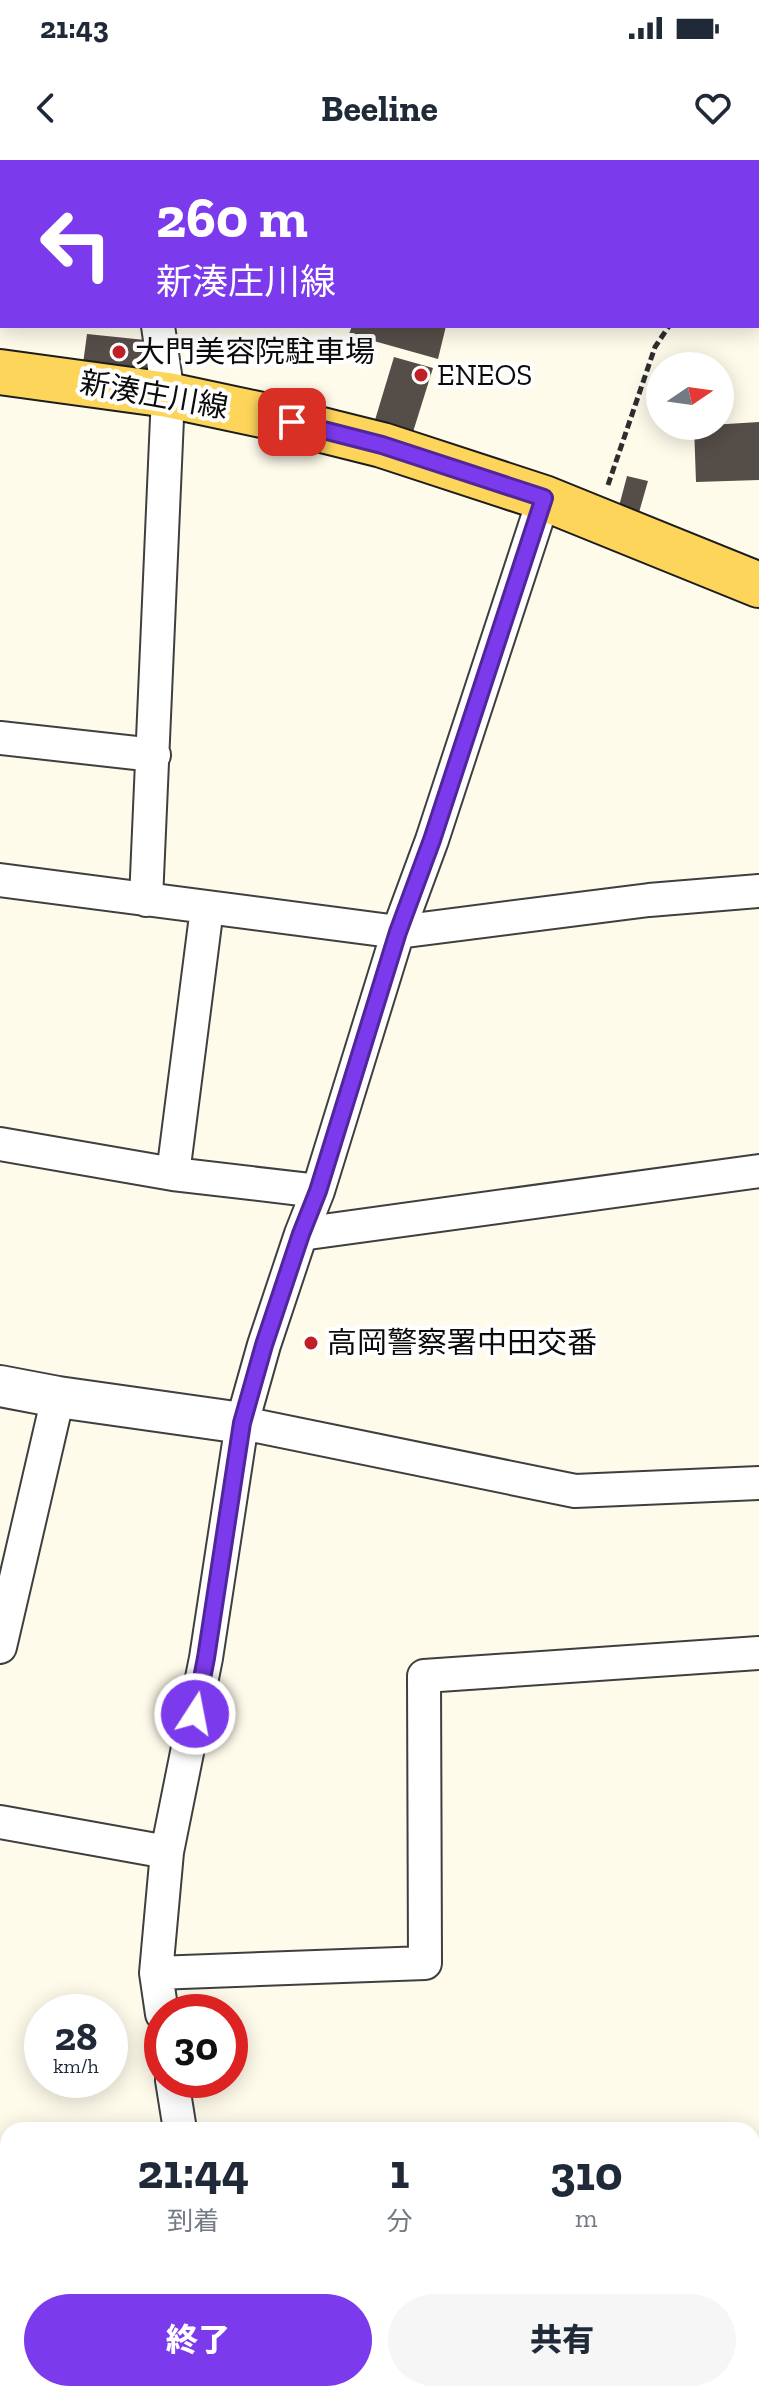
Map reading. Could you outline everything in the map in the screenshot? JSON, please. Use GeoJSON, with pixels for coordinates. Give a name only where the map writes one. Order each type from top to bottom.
{"type":"FeatureCollection","features":[{"type":"Feature","properties":{"kind":"main road","name":"新湊庄川線"},"geometry":{"type":"LineString","coordinates":[[0,372],[168,395],[382,445],[544,498],[759,585]]}},
{"type":"Feature","properties":{"kind":"street"},"geometry":{"type":"LineString","coordinates":[[146,900],[168,395],[158,328]]}},
{"type":"Feature","properties":{"kind":"street"},"geometry":{"type":"LineString","coordinates":[[159,1994],[156,1973],[167,1852],[206,1658],[242,1423],[264,1345],[318,1191],[398,932],[432,840],[544,498]]}},
{"type":"Feature","properties":{"kind":"street"},"geometry":{"type":"LineString","coordinates":[[0,738],[154,755]]}},
{"type":"Feature","properties":{"kind":"street"},"geometry":{"type":"LineString","coordinates":[[0,880],[398,932],[649,900],[759,891]]}},
{"type":"Feature","properties":{"kind":"street"},"geometry":{"type":"LineString","coordinates":[[173,1174],[207,908]]}},
{"type":"Feature","properties":{"kind":"street"},"geometry":{"type":"LineString","coordinates":[[0,1144],[173,1174],[318,1191]]}},
{"type":"Feature","properties":{"kind":"street"},"geometry":{"type":"LineString","coordinates":[[301,1234],[759,1171]]}},
{"type":"Feature","properties":{"kind":"street"},"geometry":{"type":"LineString","coordinates":[[0,1386],[242,1423],[575,1491],[759,1483]]}},
{"type":"Feature","properties":{"kind":"street"},"geometry":{"type":"LineString","coordinates":[[0,1647],[58,1397]]}},
{"type":"Feature","properties":{"kind":"street"},"geometry":{"type":"LineString","coordinates":[[156,1973],[425,1963],[424,1676],[759,1653]]}},
{"type":"Feature","properties":{"kind":"street"},"geometry":{"type":"LineString","coordinates":[[0,1822],[167,1852]]}},
{"type":"Feature","properties":{"kind":"street"},"geometry":{"type":"LineString","coordinates":[[175,2098],[179,2122]]}},
{"type":"Feature","properties":{"kind":"path"},"geometry":{"type":"LineString","coordinates":[[596,520],[655,347],[668,328]]}},
{"type":"Feature","properties":{"kind":"building"},"geometry":{"type":"Polygon","coordinates":[[[351,328],[446,328],[438,359],[349,334],[351,328]]]}},
{"type":"Feature","properties":{"kind":"building","name":"大門美容院駐車場"},"geometry":{"type":"Polygon","coordinates":[[[87,334],[155,341],[151,371],[83,364],[87,334]]]}},
{"type":"Feature","properties":{"kind":"building"},"geometry":{"type":"Polygon","coordinates":[[[394,357],[433,368],[413,432],[375,420],[394,357]]]}},
{"type":"Feature","properties":{"kind":"building"},"geometry":{"type":"Polygon","coordinates":[[[759,422],[759,480],[696,482],[694,440],[734,440],[734,424],[759,422]]]}},
{"type":"Feature","properties":{"kind":"building"},"geometry":{"type":"Polygon","coordinates":[[[627,476],[648,481],[638,516],[618,510],[627,476]]]}},
{"type":"Feature","properties":{"kind":"place","name":"大門美容院駐車場"},"geometry":{"type":"Point","coordinates":[119,352]}},
{"type":"Feature","properties":{"kind":"place","name":"ENEOS"},"geometry":{"type":"Point","coordinates":[421,375]}},
{"type":"Feature","properties":{"kind":"place","name":"高岡警察署中田交番"},"geometry":{"type":"Point","coordinates":[311,1343]}},
{"type":"Feature","properties":{"kind":"route"},"geometry":{"type":"LineString","coordinates":[[195,1714],[242,1423],[264,1345],[318,1191],[398,932],[432,840],[544,498],[382,445],[292,422]]}}]}
